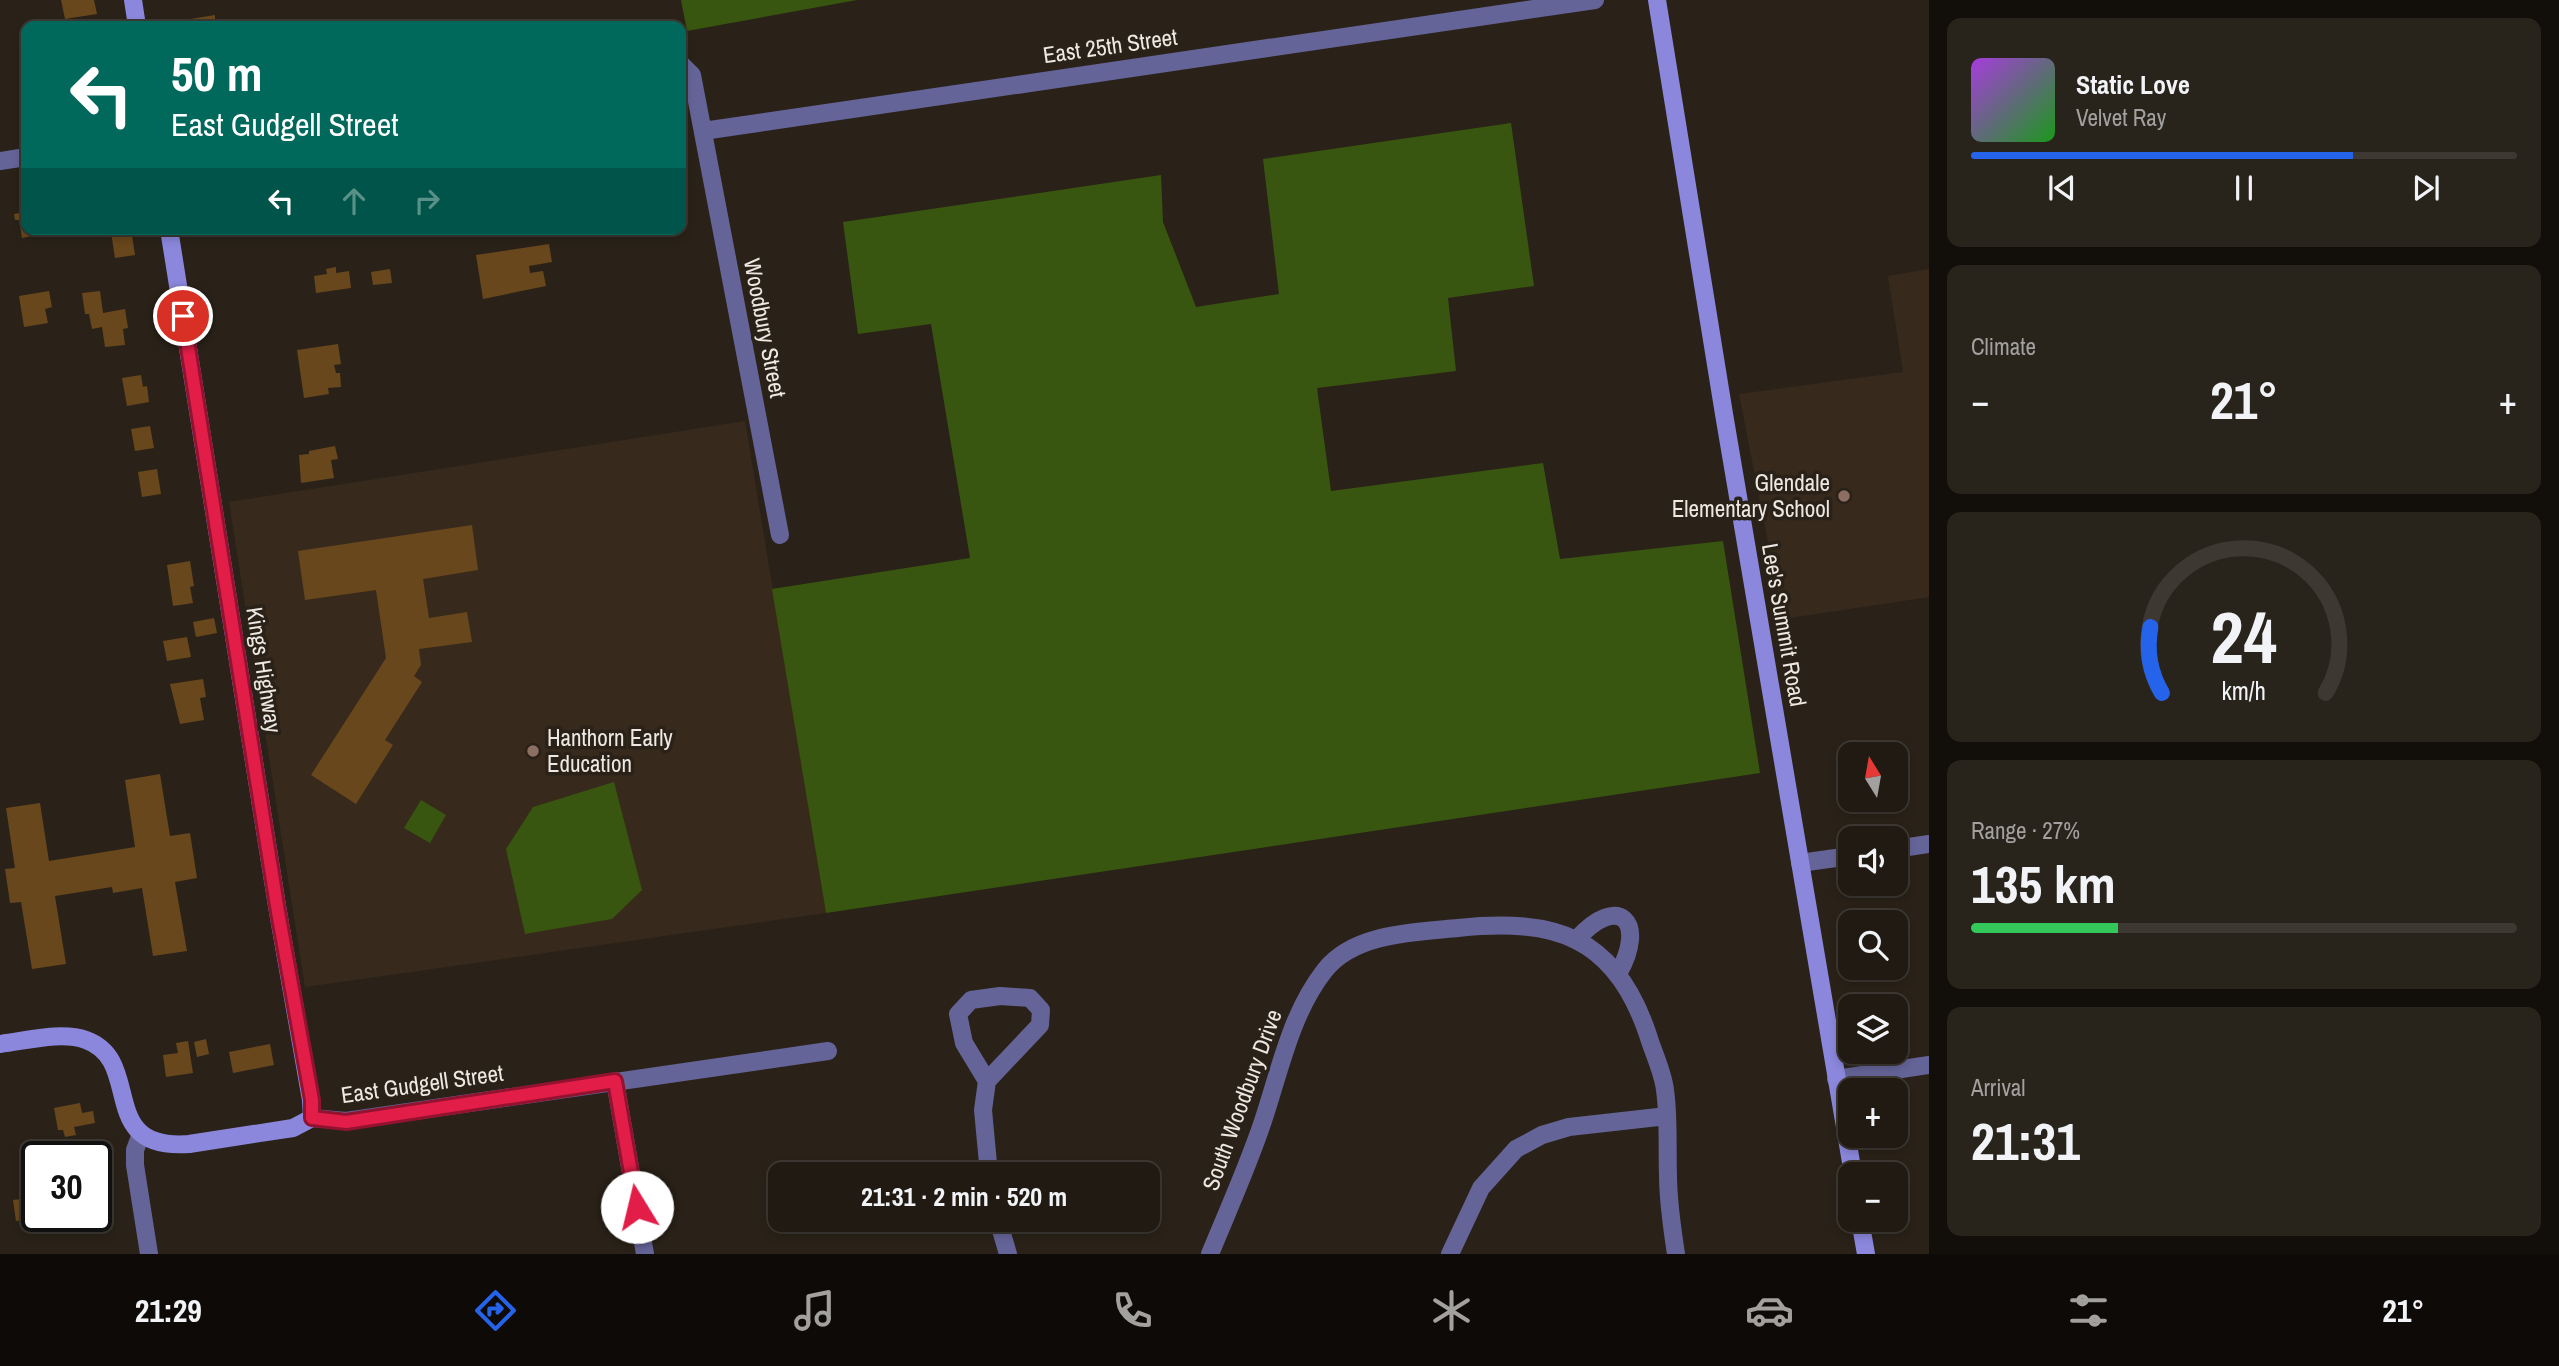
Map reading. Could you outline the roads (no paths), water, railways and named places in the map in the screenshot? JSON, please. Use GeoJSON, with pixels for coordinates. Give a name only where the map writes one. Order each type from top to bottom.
{"type":"FeatureCollection","features":[{"type":"Feature","properties":{"kind":"street"},"geometry":{"type":"LineString","coordinates":[[133,0],[136,21]]}},
{"type":"Feature","properties":{"kind":"street","name":"East 25th Street"},"geometry":{"type":"LineString","coordinates":[[703,131],[1595,0]]}},
{"type":"Feature","properties":{"kind":"street","name":"Lee's Summit Road"},"geometry":{"type":"LineString","coordinates":[[1657,0],[1851,1162]]}},
{"type":"Feature","properties":{"kind":"street"},"geometry":{"type":"LineString","coordinates":[[686,69],[692,75],[703,131]]}},
{"type":"Feature","properties":{"kind":"street","name":"Woodbury Street"},"geometry":{"type":"LineString","coordinates":[[703,131],[780,535]]}},
{"type":"Feature","properties":{"kind":"street"},"geometry":{"type":"LineString","coordinates":[[0,161],[21,158]]}},
{"type":"Feature","properties":{"kind":"street","name":"Kings Highway"},"geometry":{"type":"LineString","coordinates":[[170,235],[278,912],[312,1100],[312,1118]]}},
{"type":"Feature","properties":{"kind":"street"},"geometry":{"type":"LineString","coordinates":[[1908,847],[1929,844]]}},
{"type":"Feature","properties":{"kind":"street"},"geometry":{"type":"LineString","coordinates":[[1800,863],[1838,858]]}},
{"type":"Feature","properties":{"kind":"street"},"geometry":{"type":"LineString","coordinates":[[1618,974],[1631,939],[1626,919],[1619,916],[1604,918],[1588,926],[1577,939],[1602,956],[1618,974],[1639,1010],[1665,1087],[1668,1177],[1676,1254]]}},
{"type":"Feature","properties":{"kind":"street","name":"South Woodbury Drive"},"geometry":{"type":"LineString","coordinates":[[1210,1254],[1262,1124],[1308,993],[1327,966],[1357,945],[1393,935],[1498,924],[1527,925],[1577,939]]}},
{"type":"Feature","properties":{"kind":"street"},"geometry":{"type":"LineString","coordinates":[[987,1081],[964,1043],[958,1014],[971,1000],[1000,996],[1030,998],[1041,1010],[1040,1025],[987,1081],[983,1111],[988,1162]]}},
{"type":"Feature","properties":{"kind":"street"},"geometry":{"type":"LineString","coordinates":[[0,1044],[67,1037],[79,1038],[103,1050],[113,1066],[129,1120],[141,1134],[135,1150],[135,1165],[149,1254]]}},
{"type":"Feature","properties":{"kind":"street","name":"East Gudgell Street"},"geometry":{"type":"LineString","coordinates":[[141,1134],[153,1141],[188,1144],[293,1128],[312,1118],[346,1122],[828,1051]]}},
{"type":"Feature","properties":{"kind":"street"},"geometry":{"type":"LineString","coordinates":[[1836,1079],[1929,1065]]}},
{"type":"Feature","properties":{"kind":"street"},"geometry":{"type":"LineString","coordinates":[[615,1081],[645,1254]]}},
{"type":"Feature","properties":{"kind":"street"},"geometry":{"type":"LineString","coordinates":[[1450,1254],[1481,1188],[1516,1149],[1542,1135],[1569,1127],[1667,1116]]}},
{"type":"Feature","properties":{"kind":"street"},"geometry":{"type":"LineString","coordinates":[[1001,1232],[1007,1254]]}},
{"type":"Feature","properties":{"kind":"street"},"geometry":{"type":"LineString","coordinates":[[1862,1232],[1866,1254]]}},
{"type":"Feature","properties":{"kind":"place","name":"Glendale Elementary School"},"geometry":{"type":"Point","coordinates":[1844,496]}},
{"type":"Feature","properties":{"kind":"place","name":"Hanthorn Early Education"},"geometry":{"type":"Point","coordinates":[533,751]}}]}
